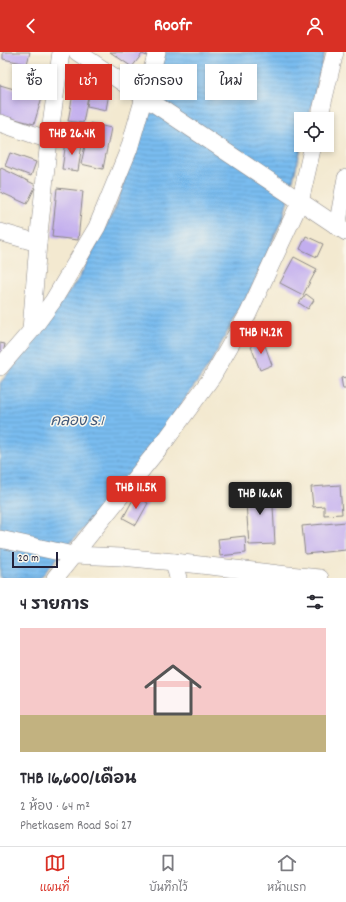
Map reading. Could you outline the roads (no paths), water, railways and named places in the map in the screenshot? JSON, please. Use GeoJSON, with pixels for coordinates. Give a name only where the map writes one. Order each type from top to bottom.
{"type":"FeatureCollection","features":[{"type":"Feature","properties":{"kind":"street"},"geometry":{"type":"LineString","coordinates":[[31,331],[38,243],[49,140],[61,52]]}},
{"type":"Feature","properties":{"kind":"street"},"geometry":{"type":"LineString","coordinates":[[77,52],[120,81]]}},
{"type":"Feature","properties":{"kind":"street"},"geometry":{"type":"LineString","coordinates":[[154,64],[157,52]]}},
{"type":"Feature","properties":{"kind":"street"},"geometry":{"type":"LineString","coordinates":[[321,112],[335,52]]}},
{"type":"Feature","properties":{"kind":"street"},"geometry":{"type":"LineString","coordinates":[[0,367],[31,331],[53,301],[97,227],[129,149],[145,100]]}},
{"type":"Feature","properties":{"kind":"street"},"geometry":{"type":"LineString","coordinates":[[149,100],[341,229],[346,178]]}},
{"type":"Feature","properties":{"kind":"street"},"geometry":{"type":"LineString","coordinates":[[0,123],[49,140]]}},
{"type":"Feature","properties":{"kind":"street"},"geometry":{"type":"LineString","coordinates":[[58,577],[70,554],[168,436],[212,377],[248,314],[297,200],[311,152]]}},
{"type":"Feature","properties":{"kind":"street"},"geometry":{"type":"LineString","coordinates":[[0,232],[38,243]]}},
{"type":"Feature","properties":{"kind":"street"},"geometry":{"type":"LineString","coordinates":[[0,538],[70,554],[174,562],[320,578]]}},
{"type":"Feature","properties":{"kind":"street"},"geometry":{"type":"LineString","coordinates":[[174,562],[178,578]]}},
{"type":"Feature","properties":{"kind":"water","name":"คลอง ร.1"},"geometry":{"type":"Polygon","coordinates":[[[164,52],[325,52],[310,112],[294,112],[294,152],[300,152],[284,215],[252,287],[210,364],[137,466],[40,578],[0,578],[0,383],[79,278],[116,207],[149,100],[197,100],[197,64],[160,64],[164,52]]]}}]}
